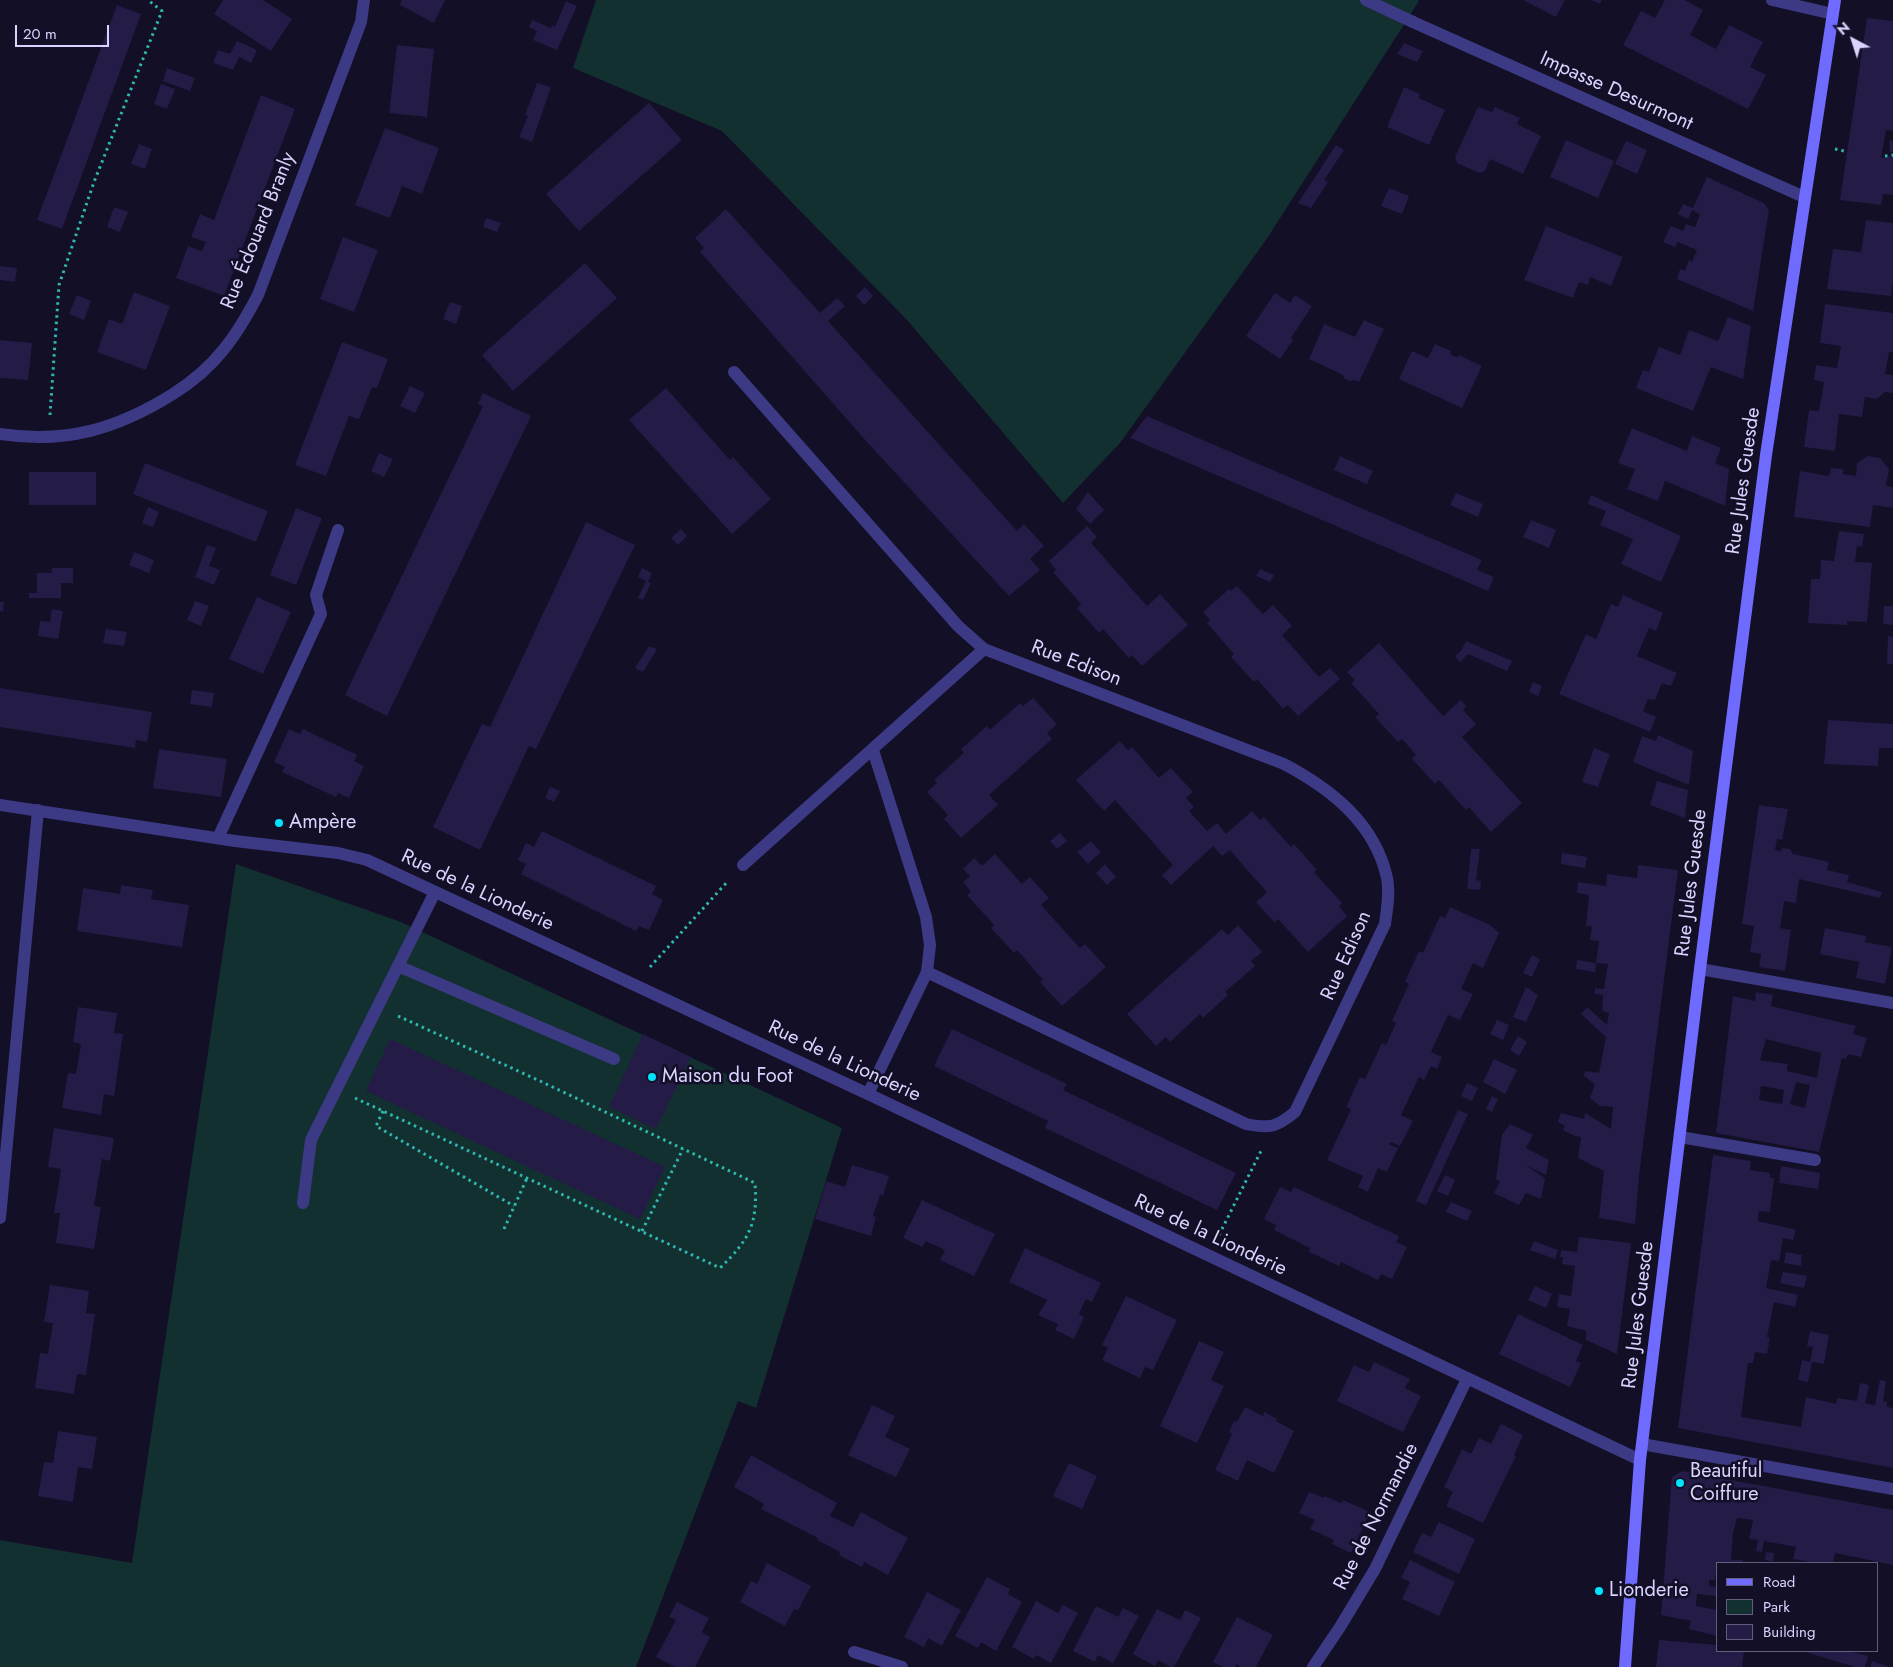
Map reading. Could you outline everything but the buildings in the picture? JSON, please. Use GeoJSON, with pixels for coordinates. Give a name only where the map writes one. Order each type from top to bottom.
{"type":"FeatureCollection","features":[{"type":"Feature","properties":{"kind":"main road","name":"Rue Jules Guesde"},"geometry":{"type":"LineString","coordinates":[[1625,1667],[1640,1460],[1700,970],[1766,455],[1835,0]]}},
{"type":"Feature","properties":{"kind":"street","name":"Rue Édouard Branly"},"geometry":{"type":"LineString","coordinates":[[0,434],[48,438],[115,425],[147,410],[183,387],[206,369],[224,350],[258,295],[361,22],[364,0]]}},
{"type":"Feature","properties":{"kind":"street","name":"Impasse Desurmont"},"geometry":{"type":"LineString","coordinates":[[1366,0],[1804,197]]}},
{"type":"Feature","properties":{"kind":"street"},"geometry":{"type":"LineString","coordinates":[[1772,0],[1833,14]]}},
{"type":"Feature","properties":{"kind":"street","name":"Rue Edison"},"geometry":{"type":"LineString","coordinates":[[734,372],[958,626],[984,649],[1284,764],[1310,778],[1332,794],[1352,812],[1366,831],[1379,852],[1387,879],[1388,901],[1385,924],[1295,1112],[1281,1124],[1273,1126]]}},
{"type":"Feature","properties":{"kind":"street"},"geometry":{"type":"LineString","coordinates":[[218,838],[321,614],[316,595],[338,530]]}},
{"type":"Feature","properties":{"kind":"street"},"geometry":{"type":"LineString","coordinates":[[744,864],[984,649]]}},
{"type":"Feature","properties":{"kind":"street"},"geometry":{"type":"LineString","coordinates":[[868,1094],[927,972],[930,945],[926,917],[873,750]]}},
{"type":"Feature","properties":{"kind":"street","name":"Rue de la Lionderie"},"geometry":{"type":"LineString","coordinates":[[0,805],[218,838],[338,853],[367,860],[868,1094],[1640,1460]]}},
{"type":"Feature","properties":{"kind":"street"},"geometry":{"type":"LineString","coordinates":[[0,1218],[38,810]]}},
{"type":"Feature","properties":{"kind":"street"},"geometry":{"type":"LineString","coordinates":[[303,1203],[311,1140],[435,892]]}},
{"type":"Feature","properties":{"kind":"street"},"geometry":{"type":"LineString","coordinates":[[398,966],[614,1059]]}},
{"type":"Feature","properties":{"kind":"street","name":"Rue Jules Guesde"},"geometry":{"type":"LineString","coordinates":[[1700,970],[1893,1003]]}},
{"type":"Feature","properties":{"kind":"street"},"geometry":{"type":"LineString","coordinates":[[927,972],[1246,1124],[1264,1128],[1273,1126]]}},
{"type":"Feature","properties":{"kind":"street"},"geometry":{"type":"LineString","coordinates":[[1680,1137],[1815,1160]]}},
{"type":"Feature","properties":{"kind":"street","name":"Rue de Normandie"},"geometry":{"type":"LineString","coordinates":[[1313,1667],[1375,1569],[1467,1379]]}},
{"type":"Feature","properties":{"kind":"street"},"geometry":{"type":"LineString","coordinates":[[1642,1444],[1893,1489]]}},
{"type":"Feature","properties":{"kind":"street"},"geometry":{"type":"LineString","coordinates":[[854,1652],[902,1667]]}},
{"type":"Feature","properties":{"kind":"path"},"geometry":{"type":"LineString","coordinates":[[48,438],[59,285],[94,182],[162,11],[148,0]]}},
{"type":"Feature","properties":{"kind":"path"},"geometry":{"type":"LineString","coordinates":[[1885,156],[1893,155]]}},
{"type":"Feature","properties":{"kind":"path"},"geometry":{"type":"LineString","coordinates":[[634,985],[744,864]]}},
{"type":"Feature","properties":{"kind":"path"},"geometry":{"type":"LineString","coordinates":[[337,1089],[720,1268],[738,1251],[749,1234],[756,1201],[755,1183],[378,1006]]}},
{"type":"Feature","properties":{"kind":"path"},"geometry":{"type":"LineString","coordinates":[[383,1111],[376,1126],[514,1206]]}},
{"type":"Feature","properties":{"kind":"path"},"geometry":{"type":"LineString","coordinates":[[1208,1256],[1273,1126]]}},
{"type":"Feature","properties":{"kind":"path"},"geometry":{"type":"LineString","coordinates":[[642,1232],[683,1149]]}},
{"type":"Feature","properties":{"kind":"path"},"geometry":{"type":"LineString","coordinates":[[504,1229],[526,1178]]}},
{"type":"Feature","properties":{"kind":"green space"},"geometry":{"type":"Polygon","coordinates":[[[596,0],[1419,1],[1266,240],[1120,443],[1063,503],[907,320],[722,131],[573,68],[596,0]]]}},
{"type":"Feature","properties":{"kind":"green space"},"geometry":{"type":"Polygon","coordinates":[[[236,864],[401,922],[842,1128],[756,1408],[738,1401],[636,1667],[0,1667],[0,1540],[132,1563],[236,864]]]}},
{"type":"Feature","properties":{"kind":"place","name":"Ampère"},"geometry":{"type":"Point","coordinates":[279,823]}},
{"type":"Feature","properties":{"kind":"place","name":"Maison du Foot"},"geometry":{"type":"Point","coordinates":[652,1077]}},
{"type":"Feature","properties":{"kind":"place","name":"Beautiful Coiffure"},"geometry":{"type":"Point","coordinates":[1680,1483]}},
{"type":"Feature","properties":{"kind":"place","name":"Lionderie"},"geometry":{"type":"Point","coordinates":[1599,1591]}}]}
